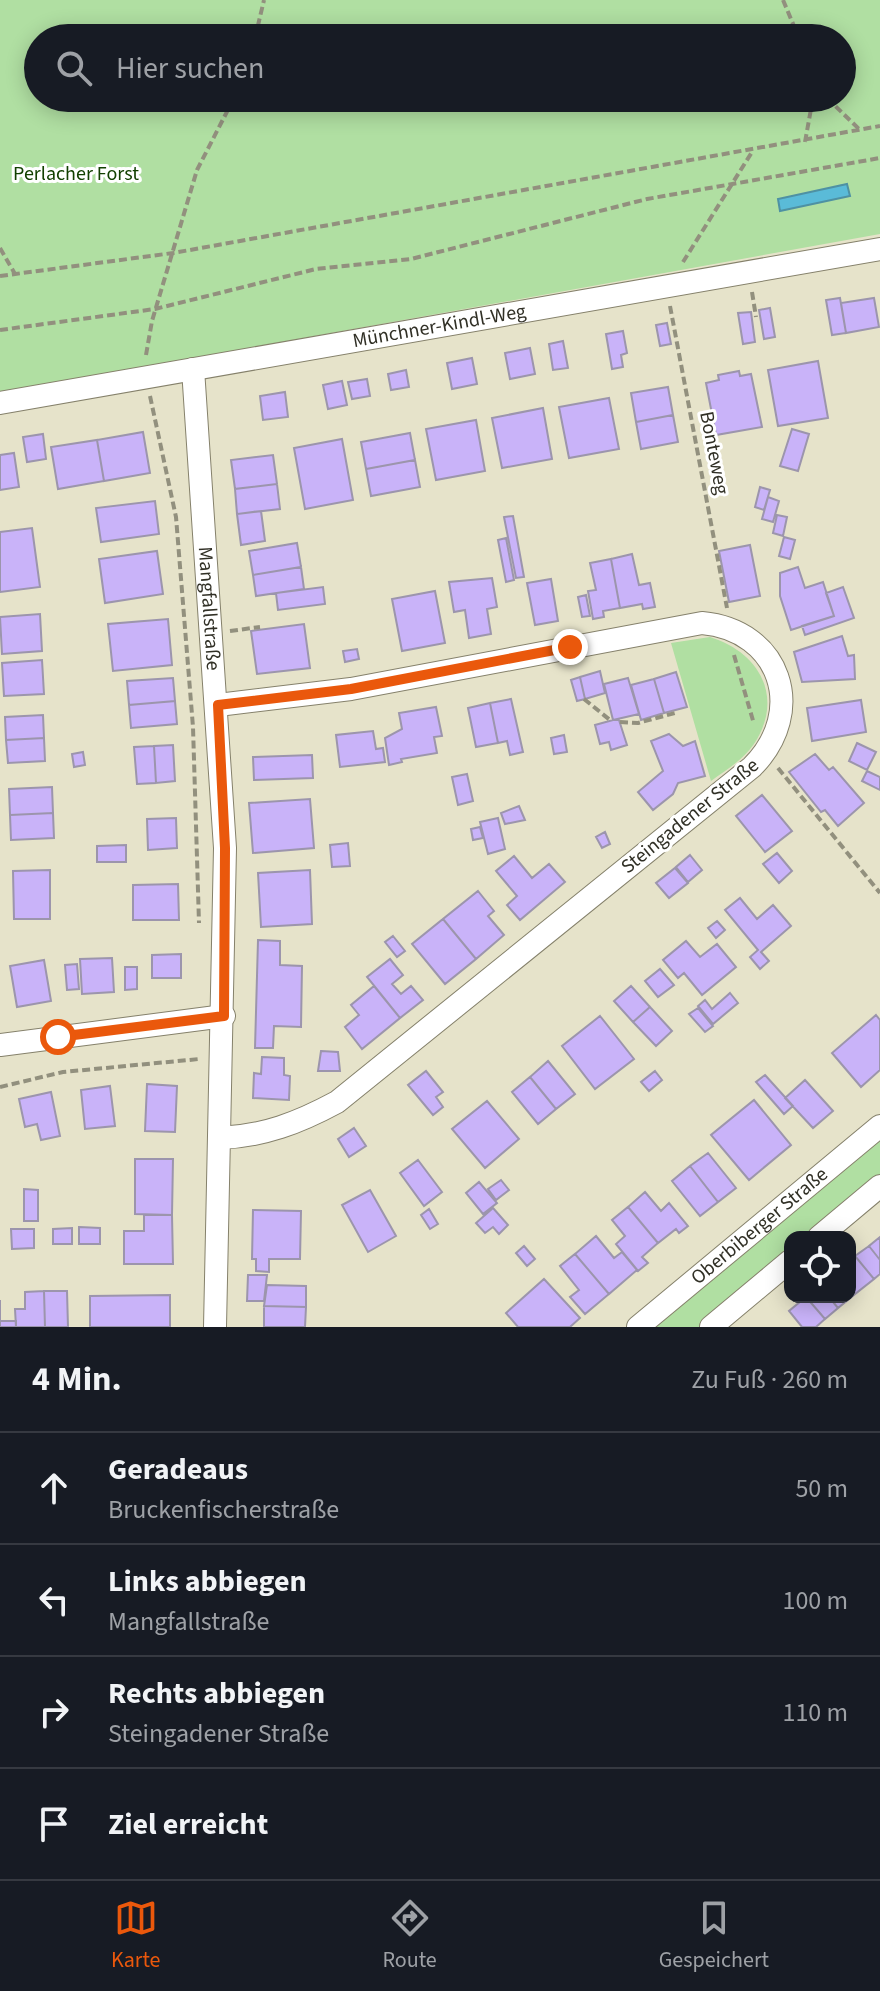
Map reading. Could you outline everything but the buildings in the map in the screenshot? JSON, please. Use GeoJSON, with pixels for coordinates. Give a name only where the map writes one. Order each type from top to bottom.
{"type":"FeatureCollection","features":[{"type":"Feature","properties":{"kind":"street","name":"Münchner-Kindl-Weg"},"geometry":{"type":"LineString","coordinates":[[0,403],[880,249]]}},
{"type":"Feature","properties":{"kind":"street","name":"Mangfallstraße"},"geometry":{"type":"LineString","coordinates":[[193,369],[218,705],[225,848],[224,1016],[215,1327]]}},
{"type":"Feature","properties":{"kind":"street"},"geometry":{"type":"LineString","coordinates":[[218,705],[351,689],[702,623],[725,625]]}},
{"type":"Feature","properties":{"kind":"street","name":"Steingadener Straße"},"geometry":{"type":"LineString","coordinates":[[220,1138],[257,1135],[282,1128],[337,1102],[763,756],[774,739],[781,713],[774,664],[759,645],[725,625]]}},
{"type":"Feature","properties":{"kind":"street"},"geometry":{"type":"LineString","coordinates":[[0,1045],[224,1016]]}},
{"type":"Feature","properties":{"kind":"street","name":"Oberbiberger Straße"},"geometry":{"type":"LineString","coordinates":[[638,1327],[880,1126]]}},
{"type":"Feature","properties":{"kind":"street"},"geometry":{"type":"LineString","coordinates":[[826,1231],[880,1186]]}},
{"type":"Feature","properties":{"kind":"street"},"geometry":{"type":"LineString","coordinates":[[711,1327],[784,1266]]}},
{"type":"Feature","properties":{"kind":"path"},"geometry":{"type":"LineString","coordinates":[[258,24],[264,0]]}},
{"type":"Feature","properties":{"kind":"path"},"geometry":{"type":"LineString","coordinates":[[783,0],[793,24]]}},
{"type":"Feature","properties":{"kind":"path"},"geometry":{"type":"LineString","coordinates":[[199,924],[193,727],[176,517],[146,376],[146,345],[197,170],[227,112]]}},
{"type":"Feature","properties":{"kind":"path"},"geometry":{"type":"LineString","coordinates":[[805,142],[810,112]]}},
{"type":"Feature","properties":{"kind":"path"},"geometry":{"type":"LineString","coordinates":[[841,112],[859,129]]}},
{"type":"Feature","properties":{"kind":"path"},"geometry":{"type":"LineString","coordinates":[[0,276],[173,253],[752,152],[880,126]]}},
{"type":"Feature","properties":{"kind":"path"},"geometry":{"type":"LineString","coordinates":[[667,287],[752,152]]}},
{"type":"Feature","properties":{"kind":"path"},"geometry":{"type":"LineString","coordinates":[[0,330],[155,309],[316,269],[411,259],[647,199],[880,158]]}},
{"type":"Feature","properties":{"kind":"path"},"geometry":{"type":"LineString","coordinates":[[0,248],[15,274]]}},
{"type":"Feature","properties":{"kind":"path","name":"Bonteweg"},"geometry":{"type":"LineString","coordinates":[[667,287],[728,612],[725,625],[763,756]]}},
{"type":"Feature","properties":{"kind":"path"},"geometry":{"type":"LineString","coordinates":[[212,633],[260,627]]}},
{"type":"Feature","properties":{"kind":"path"},"geometry":{"type":"LineString","coordinates":[[584,699],[610,720]]}},
{"type":"Feature","properties":{"kind":"path"},"geometry":{"type":"LineString","coordinates":[[620,722],[638,723],[675,713]]}},
{"type":"Feature","properties":{"kind":"path"},"geometry":{"type":"LineString","coordinates":[[763,756],[776,766],[880,893]]}},
{"type":"Feature","properties":{"kind":"path"},"geometry":{"type":"LineString","coordinates":[[198,1075],[199,1019]]}},
{"type":"Feature","properties":{"kind":"path"},"geometry":{"type":"LineString","coordinates":[[0,1087],[63,1072],[199,1059]]}},
{"type":"Feature","properties":{"kind":"green space","name":"Perlacher Forst"},"geometry":{"type":"Polygon","coordinates":[[[0,0],[880,0],[880,234],[0,393],[0,0]]]}},
{"type":"Feature","properties":{"kind":"green space"},"geometry":{"type":"Polygon","coordinates":[[[710,637],[742,653],[754,665],[767,693],[763,727],[754,744],[711,781],[671,643],[710,637]]]}},
{"type":"Feature","properties":{"kind":"green space"},"geometry":{"type":"Polygon","coordinates":[[[880,1140],[880,1180],[817,1231],[784,1231],[784,1258],[700,1327],[654,1327],[880,1140]]]}},
{"type":"Feature","properties":{"kind":"water"},"geometry":{"type":"Polygon","coordinates":[[[847,184],[850,196],[780,211],[778,199],[847,184]]]}},
{"type":"Feature","properties":{"kind":"route"},"geometry":{"type":"LineString","coordinates":[[58,1037],[224,1016],[225,848],[218,705],[351,689],[570,647]]}}]}
